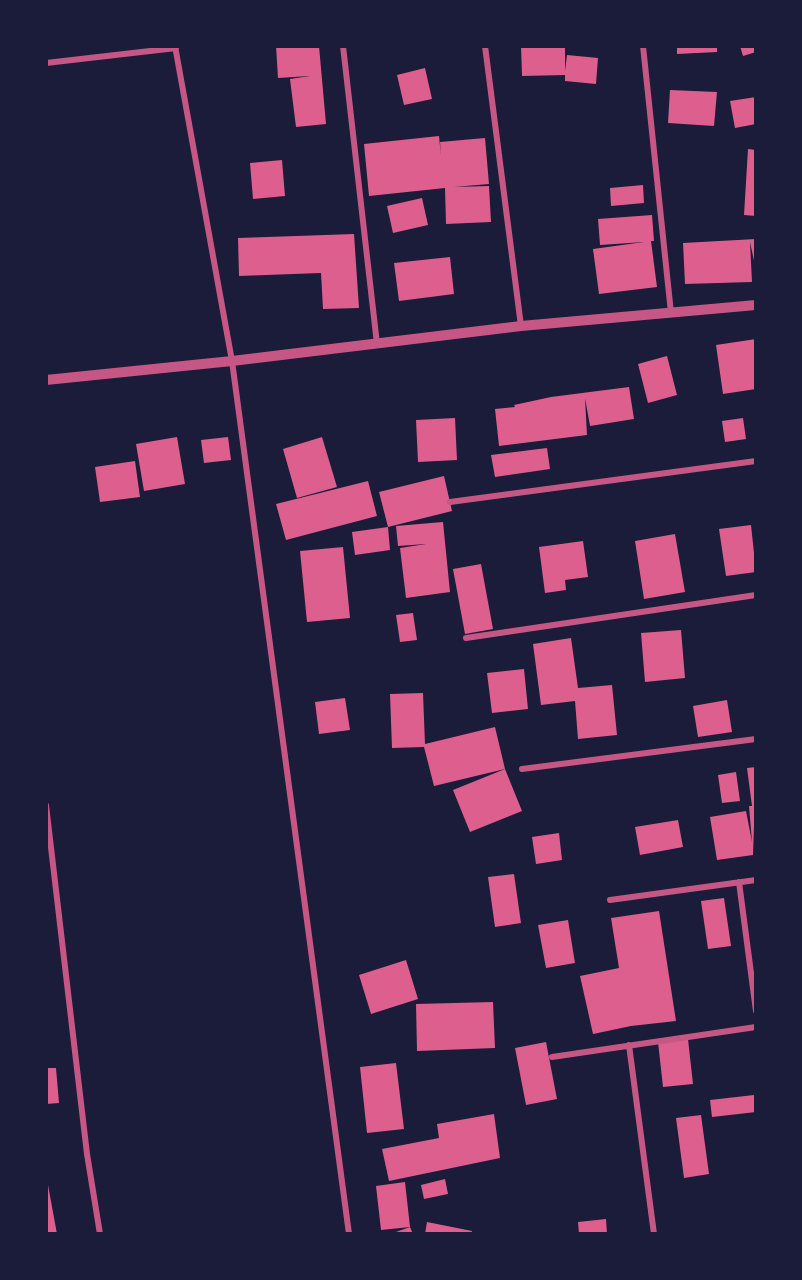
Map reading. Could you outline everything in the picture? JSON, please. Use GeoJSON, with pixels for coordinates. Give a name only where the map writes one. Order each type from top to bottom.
{"type":"FeatureCollection","features":[{"type":"Feature","properties":{"kind":"street"},"geometry":{"type":"LineString","coordinates":[[343,46],[378,344]]}},
{"type":"Feature","properties":{"kind":"street"},"geometry":{"type":"LineString","coordinates":[[485,46],[521,327]]}},
{"type":"Feature","properties":{"kind":"street"},"geometry":{"type":"LineString","coordinates":[[643,46],[671,313]]}},
{"type":"Feature","properties":{"kind":"street"},"geometry":{"type":"LineString","coordinates":[[46,63],[176,47],[232,361],[349,1233]]}},
{"type":"Feature","properties":{"kind":"street"},"geometry":{"type":"LineString","coordinates":[[46,380],[521,327],[756,305]]}},
{"type":"Feature","properties":{"kind":"street"},"geometry":{"type":"LineString","coordinates":[[450,502],[756,461]]}},
{"type":"Feature","properties":{"kind":"street"},"geometry":{"type":"LineString","coordinates":[[466,638],[756,595]]}},
{"type":"Feature","properties":{"kind":"street"},"geometry":{"type":"LineString","coordinates":[[522,769],[756,739]]}},
{"type":"Feature","properties":{"kind":"street"},"geometry":{"type":"LineString","coordinates":[[46,805],[87,1154],[100,1233]]}},
{"type":"Feature","properties":{"kind":"street"},"geometry":{"type":"LineString","coordinates":[[610,900],[756,880]]}},
{"type":"Feature","properties":{"kind":"street"},"geometry":{"type":"LineString","coordinates":[[739,882],[756,1011]]}},
{"type":"Feature","properties":{"kind":"street"},"geometry":{"type":"LineString","coordinates":[[552,1057],[756,1027]]}},
{"type":"Feature","properties":{"kind":"street"},"geometry":{"type":"LineString","coordinates":[[629,1045],[654,1233]]}},
{"type":"Feature","properties":{"kind":"building"},"geometry":{"type":"Polygon","coordinates":[[[276,46],[319,46],[326,124],[296,127],[290,79],[310,76],[278,78],[276,46]]]}},
{"type":"Feature","properties":{"kind":"building"},"geometry":{"type":"Polygon","coordinates":[[[521,46],[565,46],[565,71],[567,55],[598,58],[596,84],[565,81],[565,75],[522,76],[521,46]]]}},
{"type":"Feature","properties":{"kind":"building"},"geometry":{"type":"Polygon","coordinates":[[[677,46],[717,46],[717,52],[677,54],[677,46]]]}},
{"type":"Feature","properties":{"kind":"building"},"geometry":{"type":"Polygon","coordinates":[[[740,46],[756,46],[756,52],[743,56],[740,46]]]}},
{"type":"Feature","properties":{"kind":"building"},"geometry":{"type":"Polygon","coordinates":[[[425,68],[432,99],[404,105],[397,75],[425,68]]]}},
{"type":"Feature","properties":{"kind":"building"},"geometry":{"type":"Polygon","coordinates":[[[670,90],[717,92],[714,126],[668,123],[670,90]]]}},
{"type":"Feature","properties":{"kind":"building"},"geometry":{"type":"Polygon","coordinates":[[[756,97],[756,124],[735,128],[730,101],[756,97]]]}},
{"type":"Feature","properties":{"kind":"building"},"geometry":{"type":"Polygon","coordinates":[[[439,136],[441,156],[440,142],[485,138],[489,184],[454,187],[489,186],[491,222],[446,224],[445,188],[369,196],[364,144],[439,136]]]}},
{"type":"Feature","properties":{"kind":"building"},"geometry":{"type":"Polygon","coordinates":[[[748,149],[756,150],[756,216],[744,215],[748,149]]]}},
{"type":"Feature","properties":{"kind":"building"},"geometry":{"type":"Polygon","coordinates":[[[282,160],[285,196],[253,199],[250,163],[282,160]]]}},
{"type":"Feature","properties":{"kind":"building"},"geometry":{"type":"Polygon","coordinates":[[[643,185],[644,203],[611,206],[610,188],[643,185]]]}},
{"type":"Feature","properties":{"kind":"building"},"geometry":{"type":"Polygon","coordinates":[[[422,198],[428,225],[393,233],[387,206],[422,198]]]}},
{"type":"Feature","properties":{"kind":"building"},"geometry":{"type":"Polygon","coordinates":[[[652,215],[654,241],[651,241],[657,287],[599,294],[593,249],[644,242],[600,245],[598,219],[652,215]]]}},
{"type":"Feature","properties":{"kind":"building"},"geometry":{"type":"Polygon","coordinates":[[[354,234],[359,308],[323,309],[321,273],[239,276],[238,238],[354,234]]]}},
{"type":"Feature","properties":{"kind":"building"},"geometry":{"type":"Polygon","coordinates":[[[756,239],[756,270],[750,242],[752,282],[685,284],[683,243],[756,239]]]}},
{"type":"Feature","properties":{"kind":"building"},"geometry":{"type":"Polygon","coordinates":[[[450,257],[454,294],[399,301],[394,263],[450,257]]]}},
{"type":"Feature","properties":{"kind":"building"},"geometry":{"type":"Polygon","coordinates":[[[756,339],[756,389],[723,394],[716,345],[756,339]]]}},
{"type":"Feature","properties":{"kind":"building"},"geometry":{"type":"Polygon","coordinates":[[[667,356],[677,395],[648,403],[638,364],[667,356]]]}},
{"type":"Feature","properties":{"kind":"building"},"geometry":{"type":"Polygon","coordinates":[[[629,387],[634,419],[590,426],[585,398],[587,435],[499,446],[495,409],[515,407],[514,405],[551,397],[629,387]]]}},
{"type":"Feature","properties":{"kind":"building"},"geometry":{"type":"Polygon","coordinates":[[[455,418],[457,460],[418,462],[416,420],[455,418]]]}},
{"type":"Feature","properties":{"kind":"building"},"geometry":{"type":"Polygon","coordinates":[[[743,418],[746,439],[725,442],[722,421],[743,418]]]}},
{"type":"Feature","properties":{"kind":"building"},"geometry":{"type":"Polygon","coordinates":[[[177,437],[185,484],[144,491],[136,444],[177,437]]]}},
{"type":"Feature","properties":{"kind":"building"},"geometry":{"type":"Polygon","coordinates":[[[228,437],[231,460],[204,463],[201,440],[228,437]]]}},
{"type":"Feature","properties":{"kind":"building"},"geometry":{"type":"Polygon","coordinates":[[[322,437],[337,487],[297,498],[283,449],[322,437]]]}},
{"type":"Feature","properties":{"kind":"building"},"geometry":{"type":"Polygon","coordinates":[[[547,448],[550,469],[495,477],[491,455],[547,448]]]}},
{"type":"Feature","properties":{"kind":"building"},"geometry":{"type":"Polygon","coordinates":[[[135,461],[140,497],[100,502],[95,467],[135,461]]]}},
{"type":"Feature","properties":{"kind":"building"},"geometry":{"type":"Polygon","coordinates":[[[444,476],[452,511],[388,527],[379,492],[444,476]]]}},
{"type":"Feature","properties":{"kind":"building"},"geometry":{"type":"Polygon","coordinates":[[[368,481],[377,516],[286,540],[276,504],[368,481]]]}},
{"type":"Feature","properties":{"kind":"building"},"geometry":{"type":"Polygon","coordinates":[[[443,522],[450,592],[406,598],[400,548],[426,544],[398,546],[396,526],[443,522]]]}},
{"type":"Feature","properties":{"kind":"building"},"geometry":{"type":"Polygon","coordinates":[[[751,525],[756,572],[726,576],[719,529],[751,525]]]}},
{"type":"Feature","properties":{"kind":"building"},"geometry":{"type":"Polygon","coordinates":[[[388,527],[390,550],[355,555],[352,532],[388,527]]]}},
{"type":"Feature","properties":{"kind":"building"},"geometry":{"type":"Polygon","coordinates":[[[675,534],[685,592],[644,599],[635,541],[675,534]]]}},
{"type":"Feature","properties":{"kind":"building"},"geometry":{"type":"Polygon","coordinates":[[[583,541],[588,577],[565,580],[566,590],[545,593],[539,547],[583,541]]]}},
{"type":"Feature","properties":{"kind":"building"},"geometry":{"type":"Polygon","coordinates":[[[343,547],[350,618],[307,622],[300,551],[343,547]]]}},
{"type":"Feature","properties":{"kind":"building"},"geometry":{"type":"Polygon","coordinates":[[[481,564],[493,629],[465,634],[453,569],[481,564]]]}},
{"type":"Feature","properties":{"kind":"building"},"geometry":{"type":"Polygon","coordinates":[[[413,613],[417,640],[400,642],[396,615],[413,613]]]}},
{"type":"Feature","properties":{"kind":"building"},"geometry":{"type":"Polygon","coordinates":[[[681,630],[685,678],[645,682],[641,633],[681,630]]]}},
{"type":"Feature","properties":{"kind":"building"},"geometry":{"type":"Polygon","coordinates":[[[571,638],[578,688],[612,685],[617,735],[578,739],[575,701],[541,705],[533,644],[571,638]]]}},
{"type":"Feature","properties":{"kind":"building"},"geometry":{"type":"Polygon","coordinates":[[[524,669],[528,709],[492,713],[487,673],[524,669]]]}},
{"type":"Feature","properties":{"kind":"building"},"geometry":{"type":"Polygon","coordinates":[[[423,693],[425,744],[495,727],[505,769],[434,786],[424,747],[392,748],[390,694],[423,693]]]}},
{"type":"Feature","properties":{"kind":"building"},"geometry":{"type":"Polygon","coordinates":[[[345,698],[350,730],[319,734],[315,702],[345,698]]]}},
{"type":"Feature","properties":{"kind":"building"},"geometry":{"type":"Polygon","coordinates":[[[727,700],[732,732],[698,737],[693,706],[727,700]]]}},
{"type":"Feature","properties":{"kind":"building"},"geometry":{"type":"Polygon","coordinates":[[[756,767],[753,855],[717,860],[710,817],[746,811],[752,842],[749,806],[752,806],[747,768],[756,767]]]}},
{"type":"Feature","properties":{"kind":"building"},"geometry":{"type":"Polygon","coordinates":[[[505,769],[522,811],[470,832],[453,790],[505,769]]]}},
{"type":"Feature","properties":{"kind":"building"},"geometry":{"type":"Polygon","coordinates":[[[736,772],[740,801],[722,803],[718,775],[736,772]]]}},
{"type":"Feature","properties":{"kind":"building"},"geometry":{"type":"Polygon","coordinates":[[[678,820],[683,847],[640,855],[635,827],[678,820]]]}},
{"type":"Feature","properties":{"kind":"building"},"geometry":{"type":"Polygon","coordinates":[[[559,833],[562,860],[536,864],[532,837],[559,833]]]}},
{"type":"Feature","properties":{"kind":"building"},"geometry":{"type":"Polygon","coordinates":[[[514,874],[521,923],[495,927],[488,877],[514,874]]]}},
{"type":"Feature","properties":{"kind":"building"},"geometry":{"type":"Polygon","coordinates":[[[724,898],[731,946],[708,949],[701,901],[724,898]]]}},
{"type":"Feature","properties":{"kind":"building"},"geometry":{"type":"Polygon","coordinates":[[[659,911],[676,1021],[631,1026],[593,1034],[580,976],[619,968],[611,918],[659,911]]]}},
{"type":"Feature","properties":{"kind":"building"},"geometry":{"type":"Polygon","coordinates":[[[568,920],[575,963],[546,968],[538,925],[568,920]]]}},
{"type":"Feature","properties":{"kind":"building"},"geometry":{"type":"Polygon","coordinates":[[[406,960],[418,999],[371,1014],[359,975],[406,960]]]}},
{"type":"Feature","properties":{"kind":"building"},"geometry":{"type":"Polygon","coordinates":[[[493,1002],[495,1048],[417,1051],[416,1004],[493,1002]]]}},
{"type":"Feature","properties":{"kind":"building"},"geometry":{"type":"Polygon","coordinates":[[[688,1039],[693,1084],[663,1087],[658,1042],[688,1039]]]}},
{"type":"Feature","properties":{"kind":"building"},"geometry":{"type":"Polygon","coordinates":[[[546,1042],[557,1099],[526,1105],[515,1048],[546,1042]]]}},
{"type":"Feature","properties":{"kind":"building"},"geometry":{"type":"Polygon","coordinates":[[[396,1063],[404,1129],[367,1133],[360,1067],[396,1063]]]}},
{"type":"Feature","properties":{"kind":"building"},"geometry":{"type":"Polygon","coordinates":[[[46,1068],[56,1068],[59,1103],[46,1104],[46,1068]]]}},
{"type":"Feature","properties":{"kind":"building"},"geometry":{"type":"Polygon","coordinates":[[[754,1095],[756,1112],[712,1117],[710,1100],[754,1095]]]}},
{"type":"Feature","properties":{"kind":"building"},"geometry":{"type":"Polygon","coordinates":[[[494,1114],[500,1158],[389,1181],[382,1149],[439,1138],[437,1124],[494,1114]]]}},
{"type":"Feature","properties":{"kind":"building"},"geometry":{"type":"Polygon","coordinates":[[[701,1115],[709,1174],[684,1178],[676,1118],[701,1115]]]}},
{"type":"Feature","properties":{"kind":"building"},"geometry":{"type":"Polygon","coordinates":[[[445,1179],[448,1194],[424,1199],[421,1185],[445,1179]]]}},
{"type":"Feature","properties":{"kind":"building"},"geometry":{"type":"Polygon","coordinates":[[[405,1182],[410,1227],[381,1230],[376,1186],[405,1182]]]}},
{"type":"Feature","properties":{"kind":"building"},"geometry":{"type":"Polygon","coordinates":[[[46,1185],[48,1185],[57,1234],[46,1234],[46,1185]]]}},
{"type":"Feature","properties":{"kind":"building"},"geometry":{"type":"Polygon","coordinates":[[[606,1219],[607,1234],[579,1234],[578,1222],[606,1219]]]}},
{"type":"Feature","properties":{"kind":"building"},"geometry":{"type":"Polygon","coordinates":[[[427,1222],[472,1231],[471,1234],[425,1234],[427,1222]]]}},
{"type":"Feature","properties":{"kind":"building"},"geometry":{"type":"Polygon","coordinates":[[[410,1227],[413,1234],[393,1234],[393,1233],[410,1227]]]}}]}
